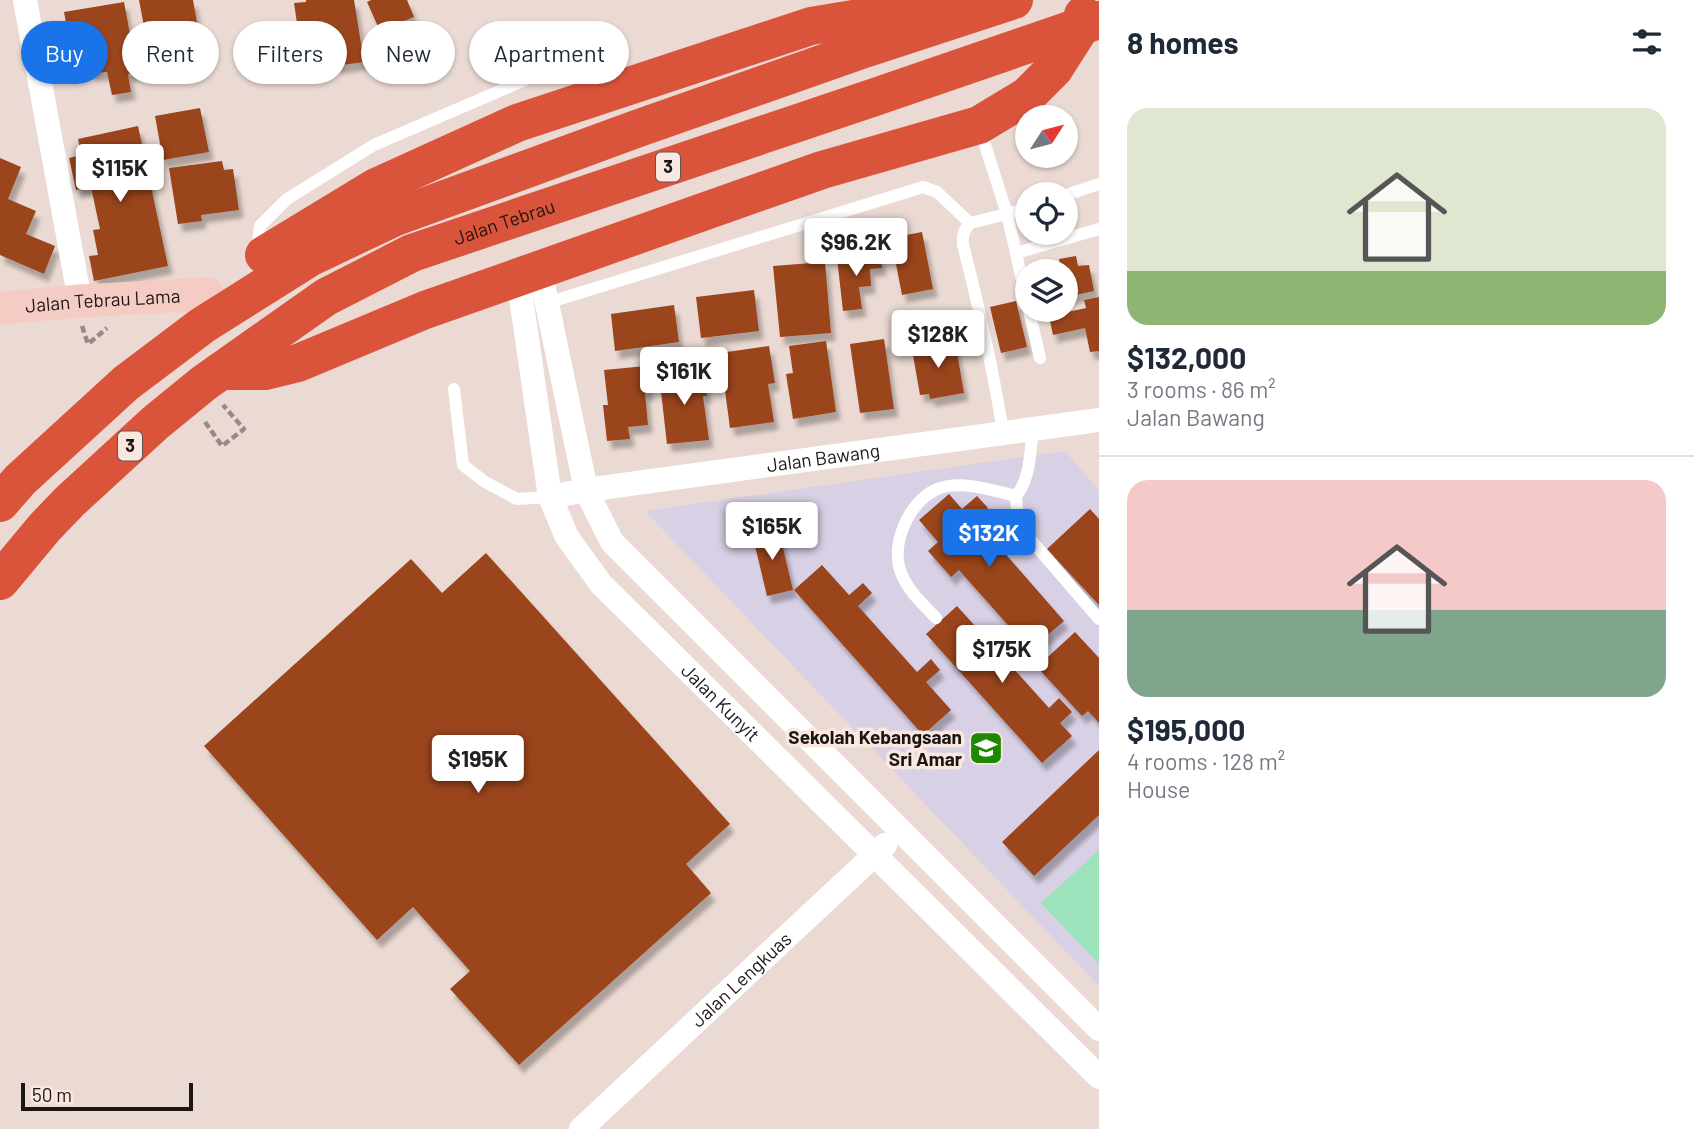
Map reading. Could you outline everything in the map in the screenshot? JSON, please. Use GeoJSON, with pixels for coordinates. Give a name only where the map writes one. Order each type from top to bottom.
{"type":"FeatureCollection","features":[{"type":"Feature","properties":{"kind":"highway"},"geometry":{"type":"LineString","coordinates":[[811,26],[858,0]]}},
{"type":"Feature","properties":{"kind":"highway"},"geometry":{"type":"LineString","coordinates":[[215,303],[257,260],[376,187],[517,124],[811,26],[967,0]]}},
{"type":"Feature","properties":{"kind":"highway"},"geometry":{"type":"LineString","coordinates":[[917,142],[1001,82],[1017,66],[1026,45],[1021,27],[999,5],[976,0]]}},
{"type":"Feature","properties":{"kind":"highway","name":"3"},"geometry":{"type":"LineString","coordinates":[[10,491],[126,383],[203,325],[215,303],[393,218],[796,73],[1014,0]]}},
{"type":"Feature","properties":{"kind":"highway"},"geometry":{"type":"LineString","coordinates":[[213,377],[265,371],[298,363],[425,310],[535,283],[822,170],[979,125],[1027,96],[1054,69],[1077,33],[1089,0]]}},
{"type":"Feature","properties":{"kind":"highway","name":"Jalan Tebrau"},"geometry":{"type":"LineString","coordinates":[[0,581],[69,502],[146,431],[213,377],[326,297],[412,253],[1099,20]]}},
{"type":"Feature","properties":{"kind":"main road","name":"Jalan Tebrau Lama"},"geometry":{"type":"LineString","coordinates":[[2,306],[80,301],[215,303]]}},
{"type":"Feature","properties":{"kind":"street"},"geometry":{"type":"LineString","coordinates":[[25,0],[80,301]]}},
{"type":"Feature","properties":{"kind":"street","name":"Jalan Kunyit"},"geometry":{"type":"LineString","coordinates":[[535,283],[586,490],[612,542],[1099,1029]]}},
{"type":"Feature","properties":{"kind":"street","name":"Jalan Kunyit"},"geometry":{"type":"LineString","coordinates":[[535,283],[550,497],[567,537],[601,584],[1099,1077]]}},
{"type":"Feature","properties":{"kind":"street","name":"Jalan Bawang"},"geometry":{"type":"LineString","coordinates":[[550,497],[1099,420]]}},
{"type":"Feature","properties":{"kind":"street","name":"Jalan Lengkuas"},"geometry":{"type":"LineString","coordinates":[[581,1129],[901,831]]}},
{"type":"Feature","properties":{"kind":"lane"},"geometry":{"type":"LineString","coordinates":[[257,260],[260,226],[287,199],[374,145],[516,84]]}},
{"type":"Feature","properties":{"kind":"lane"},"geometry":{"type":"LineString","coordinates":[[979,125],[1007,214],[1017,259]]}},
{"type":"Feature","properties":{"kind":"lane"},"geometry":{"type":"LineString","coordinates":[[1078,191],[1099,184]]}},
{"type":"Feature","properties":{"kind":"lane"},"geometry":{"type":"LineString","coordinates":[[535,283],[923,187],[937,192],[970,223]]}},
{"type":"Feature","properties":{"kind":"lane"},"geometry":{"type":"LineString","coordinates":[[1003,432],[983,327],[962,238],[970,223],[1015,212]]}},
{"type":"Feature","properties":{"kind":"lane"},"geometry":{"type":"LineString","coordinates":[[1016,253],[1099,229]]}},
{"type":"Feature","properties":{"kind":"lane"},"geometry":{"type":"LineString","coordinates":[[1032,322],[1040,358]]}},
{"type":"Feature","properties":{"kind":"lane"},"geometry":{"type":"LineString","coordinates":[[454,389],[463,465],[485,482],[517,499],[550,497]]}},
{"type":"Feature","properties":{"kind":"lane"},"geometry":{"type":"LineString","coordinates":[[1033,428],[1026,479],[1016,496],[1018,525],[1099,619]]}},
{"type":"Feature","properties":{"kind":"lane"},"geometry":{"type":"LineString","coordinates":[[936,618],[914,595],[900,572],[900,538],[912,511],[935,490],[949,487],[974,486],[1016,496]]}},
{"type":"Feature","properties":{"kind":"path"},"geometry":{"type":"LineString","coordinates":[[213,377],[244,429],[222,446]]}},
{"type":"Feature","properties":{"kind":"shaded area","name":"Sekolah Kebangsaan Sri Amar"},"geometry":{"type":"Polygon","coordinates":[[[1065,451],[1099,491],[1099,986],[645,511],[1065,451]]]}},
{"type":"Feature","properties":{"kind":"green space"},"geometry":{"type":"Polygon","coordinates":[[[1099,850],[1099,964],[1041,903],[1099,850]]]}},
{"type":"Feature","properties":{"kind":"building"},"geometry":{"type":"Polygon","coordinates":[[[139,0],[193,0],[197,21],[143,21],[139,0]]]}},
{"type":"Feature","properties":{"kind":"building"},"geometry":{"type":"Polygon","coordinates":[[[354,0],[361,43],[361,62],[347,64],[347,21],[297,21],[294,3],[354,0]]]}},
{"type":"Feature","properties":{"kind":"building"},"geometry":{"type":"Polygon","coordinates":[[[407,0],[414,17],[404,21],[376,21],[367,2],[407,0]]]}},
{"type":"Feature","properties":{"kind":"building"},"geometry":{"type":"Polygon","coordinates":[[[124,2],[128,21],[122,21],[122,84],[130,84],[131,92],[112,95],[108,77],[108,21],[66,21],[64,12],[124,2]]]}},
{"type":"Feature","properties":{"kind":"building"},"geometry":{"type":"Polygon","coordinates":[[[200,108],[209,152],[163,160],[155,116],[200,108]]]}},
{"type":"Feature","properties":{"kind":"building"},"geometry":{"type":"Polygon","coordinates":[[[138,126],[168,266],[94,281],[89,256],[98,255],[93,230],[100,229],[91,187],[76,190],[69,158],[81,155],[78,139],[138,126]]]}},
{"type":"Feature","properties":{"kind":"building"},"geometry":{"type":"Polygon","coordinates":[[[0,158],[21,167],[8,199],[36,211],[26,234],[55,246],[44,274],[0,255],[0,158]]]}},
{"type":"Feature","properties":{"kind":"building"},"geometry":{"type":"Polygon","coordinates":[[[222,161],[224,170],[233,169],[239,210],[201,215],[202,221],[178,224],[169,168],[222,161]]]}},
{"type":"Feature","properties":{"kind":"building"},"geometry":{"type":"Polygon","coordinates":[[[922,232],[933,289],[902,295],[891,238],[922,232]]]}},
{"type":"Feature","properties":{"kind":"building"},"geometry":{"type":"Polygon","coordinates":[[[880,254],[882,268],[870,269],[871,286],[859,287],[862,309],[843,311],[837,258],[880,254]]]}},
{"type":"Feature","properties":{"kind":"building"},"geometry":{"type":"Polygon","coordinates":[[[825,262],[831,333],[780,337],[773,266],[825,262]]]}},
{"type":"Feature","properties":{"kind":"building"},"geometry":{"type":"Polygon","coordinates":[[[1089,265],[1094,291],[1078,294],[1078,266],[1089,265]]]}},
{"type":"Feature","properties":{"kind":"building"},"geometry":{"type":"Polygon","coordinates":[[[754,290],[759,331],[701,338],[696,297],[754,290]]]}},
{"type":"Feature","properties":{"kind":"building"},"geometry":{"type":"Polygon","coordinates":[[[1099,297],[1099,351],[1090,352],[1085,328],[1053,335],[1050,322],[1078,322],[1078,310],[1086,308],[1084,300],[1099,297]]]}},
{"type":"Feature","properties":{"kind":"building"},"geometry":{"type":"Polygon","coordinates":[[[1015,301],[1015,322],[1021,322],[1027,347],[1001,353],[990,307],[1015,301]]]}},
{"type":"Feature","properties":{"kind":"building"},"geometry":{"type":"Polygon","coordinates":[[[674,305],[679,342],[615,351],[611,314],[674,305]]]}},
{"type":"Feature","properties":{"kind":"building"},"geometry":{"type":"Polygon","coordinates":[[[884,339],[894,409],[860,413],[850,344],[884,339]]]}},
{"type":"Feature","properties":{"kind":"building"},"geometry":{"type":"Polygon","coordinates":[[[826,341],[836,412],[793,419],[786,374],[793,373],[789,346],[826,341]]]}},
{"type":"Feature","properties":{"kind":"building"},"geometry":{"type":"Polygon","coordinates":[[[955,341],[964,393],[930,399],[929,394],[920,395],[912,349],[955,341]]]}},
{"type":"Feature","properties":{"kind":"building"},"geometry":{"type":"Polygon","coordinates":[[[769,346],[775,383],[768,384],[774,422],[730,428],[720,353],[769,346]]]}},
{"type":"Feature","properties":{"kind":"building"},"geometry":{"type":"Polygon","coordinates":[[[646,366],[648,425],[628,427],[630,439],[607,441],[603,405],[608,405],[604,370],[646,366]]]}},
{"type":"Feature","properties":{"kind":"building"},"geometry":{"type":"Polygon","coordinates":[[[698,369],[699,379],[705,379],[707,396],[703,396],[709,440],[667,444],[659,374],[698,369]]]}},
{"type":"Feature","properties":{"kind":"building"},"geometry":{"type":"Polygon","coordinates":[[[949,494],[962,509],[977,496],[988,508],[975,519],[1064,621],[1030,650],[959,570],[951,577],[928,551],[938,542],[919,520],[949,494]]]}},
{"type":"Feature","properties":{"kind":"building"},"geometry":{"type":"Polygon","coordinates":[[[1090,509],[1099,519],[1099,605],[1047,549],[1090,509]]]}},
{"type":"Feature","properties":{"kind":"building"},"geometry":{"type":"Polygon","coordinates":[[[778,527],[793,590],[767,596],[752,533],[778,527]]]}},
{"type":"Feature","properties":{"kind":"building"},"geometry":{"type":"Polygon","coordinates":[[[486,553],[730,824],[686,864],[711,893],[519,1065],[450,989],[470,971],[413,907],[377,940],[204,746],[411,559],[442,593],[486,553]]]}},
{"type":"Feature","properties":{"kind":"building"},"geometry":{"type":"Polygon","coordinates":[[[822,565],[849,595],[863,583],[872,593],[858,606],[917,672],[931,659],[940,670],[926,682],[951,710],[923,735],[794,590],[822,565]]]}},
{"type":"Feature","properties":{"kind":"building"},"geometry":{"type":"Polygon","coordinates":[[[957,606],[1049,708],[1059,698],[1072,712],[1060,723],[1072,736],[1042,763],[926,634],[957,606]]]}},
{"type":"Feature","properties":{"kind":"building"},"geometry":{"type":"Polygon","coordinates":[[[1075,632],[1099,658],[1099,723],[1088,711],[1082,716],[1037,667],[1075,632]]]}},
{"type":"Feature","properties":{"kind":"building"},"geometry":{"type":"Polygon","coordinates":[[[1099,750],[1099,815],[1034,876],[1002,842],[1099,750]]]}},
{"type":"Feature","properties":{"kind":"place","name":"Sekolah Kebangsaan Sri Amar"},"geometry":{"type":"Point","coordinates":[986,748]}}]}
